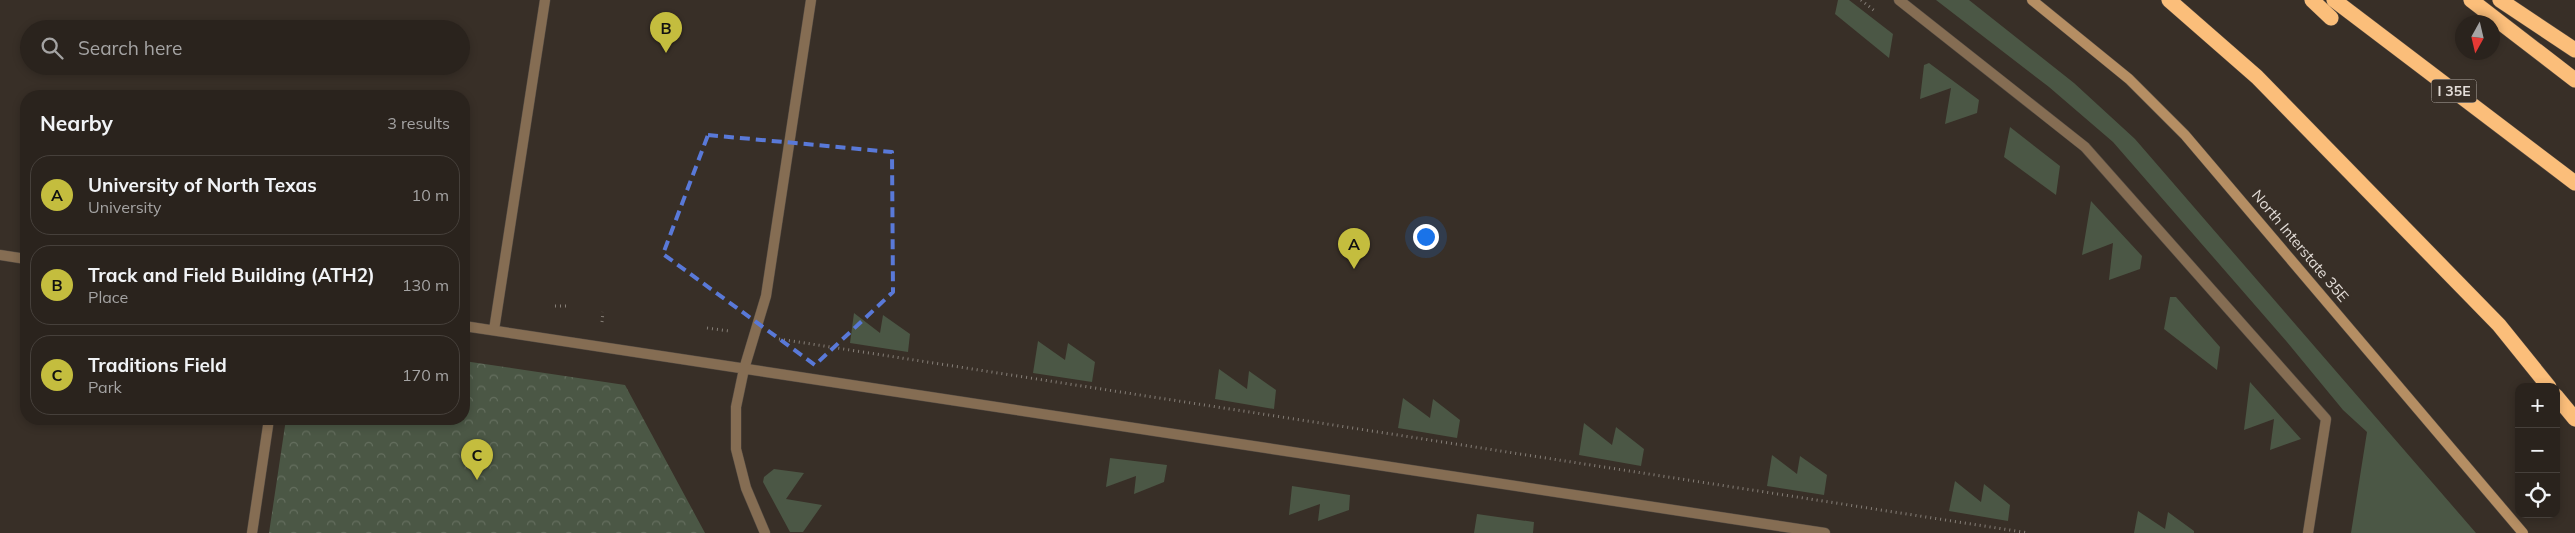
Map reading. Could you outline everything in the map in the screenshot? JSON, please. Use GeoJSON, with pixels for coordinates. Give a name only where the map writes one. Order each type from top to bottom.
{"type":"FeatureCollection","features":[{"type":"Feature","properties":{"kind":"highway"},"geometry":{"type":"LineString","coordinates":[[2169,0],[2271,91],[2499,325],[2546,383]]}},
{"type":"Feature","properties":{"kind":"highway"},"geometry":{"type":"LineString","coordinates":[[2312,0],[2331,18]]}},
{"type":"Feature","properties":{"kind":"highway","name":"I 35E"},"geometry":{"type":"LineString","coordinates":[[2334,0],[2575,183]]}},
{"type":"Feature","properties":{"kind":"highway"},"geometry":{"type":"LineString","coordinates":[[2471,0],[2575,80]]}},
{"type":"Feature","properties":{"kind":"highway"},"geometry":{"type":"LineString","coordinates":[[2500,0],[2575,50]]}},
{"type":"Feature","properties":{"kind":"highway"},"geometry":{"type":"LineString","coordinates":[[2560,401],[2575,419]]}},
{"type":"Feature","properties":{"kind":"main road","name":"North Interstate 35E"},"geometry":{"type":"LineString","coordinates":[[2032,0],[2129,80],[2185,135],[2523,533]]}},
{"type":"Feature","properties":{"kind":"lane"},"geometry":{"type":"LineString","coordinates":[[494,330],[545,0]]}},
{"type":"Feature","properties":{"kind":"lane"},"geometry":{"type":"LineString","coordinates":[[765,533],[746,488],[736,449],[736,407],[744,369],[766,296],[811,0]]}},
{"type":"Feature","properties":{"kind":"lane"},"geometry":{"type":"LineString","coordinates":[[1899,0],[2085,147],[2326,419],[2308,533]]}},
{"type":"Feature","properties":{"kind":"lane"},"geometry":{"type":"LineString","coordinates":[[0,255],[20,258]]}},
{"type":"Feature","properties":{"kind":"lane"},"geometry":{"type":"LineString","coordinates":[[470,327],[1825,533]]}},
{"type":"Feature","properties":{"kind":"lane"},"geometry":{"type":"LineString","coordinates":[[252,533],[268,425]]}},
{"type":"Feature","properties":{"kind":"path"},"geometry":{"type":"LineString","coordinates":[[1861,0],[1882,17]]}},
{"type":"Feature","properties":{"kind":"path"},"geometry":{"type":"LineString","coordinates":[[555,306],[568,306]]}},
{"type":"Feature","properties":{"kind":"path"},"geometry":{"type":"LineString","coordinates":[[602,322],[603,312]]}},
{"type":"Feature","properties":{"kind":"path"},"geometry":{"type":"LineString","coordinates":[[707,328],[2029,533]]}},
{"type":"Feature","properties":{"kind":"highlighted area"},"geometry":{"type":"Polygon","coordinates":[[[708,135],[892,152],[893,292],[815,365],[663,254],[708,135]]]}},
{"type":"Feature","properties":{"kind":"green space"},"geometry":{"type":"Polygon","coordinates":[[[1838,0],[1849,0],[1893,34],[1889,58],[1835,14],[1838,0]]]}},
{"type":"Feature","properties":{"kind":"green space"},"geometry":{"type":"Polygon","coordinates":[[[1936,0],[1969,0],[2074,83],[2135,139],[2476,533],[2351,533],[2367,432],[2343,410],[2287,342],[2113,142],[2049,87],[1936,0]]]}},
{"type":"Feature","properties":{"kind":"green space"},"geometry":{"type":"Polygon","coordinates":[[[1929,63],[1979,100],[1977,113],[1945,124],[1951,88],[1920,99],[1924,65],[1929,63]]]}},
{"type":"Feature","properties":{"kind":"green space"},"geometry":{"type":"Polygon","coordinates":[[[2010,127],[2060,166],[2056,195],[2004,157],[2010,127]]]}},
{"type":"Feature","properties":{"kind":"green space"},"geometry":{"type":"Polygon","coordinates":[[[2091,201],[2142,256],[2140,269],[2109,280],[2113,243],[2082,255],[2091,201]]]}},
{"type":"Feature","properties":{"kind":"green space"},"geometry":{"type":"Polygon","coordinates":[[[2170,297],[2176,297],[2220,347],[2217,370],[2164,329],[2170,297]]]}},
{"type":"Feature","properties":{"kind":"green space"},"geometry":{"type":"Polygon","coordinates":[[[854,313],[880,333],[883,315],[910,334],[908,352],[850,343],[854,313]]]}},
{"type":"Feature","properties":{"kind":"green space"},"geometry":{"type":"Polygon","coordinates":[[[1038,341],[1065,360],[1068,343],[1095,362],[1092,382],[1033,373],[1038,341]]]}},
{"type":"Feature","properties":{"kind":"green space"},"geometry":{"type":"Polygon","coordinates":[[[470,362],[625,385],[705,533],[269,533],[285,425],[470,425],[470,362]]]}},
{"type":"Feature","properties":{"kind":"green space"},"geometry":{"type":"Polygon","coordinates":[[[1219,369],[1247,389],[1249,371],[1276,390],[1274,409],[1215,399],[1219,369]]]}},
{"type":"Feature","properties":{"kind":"green space"},"geometry":{"type":"Polygon","coordinates":[[[2250,382],[2301,439],[2270,450],[2274,419],[2244,430],[2250,382]]]}},
{"type":"Feature","properties":{"kind":"green space"},"geometry":{"type":"Polygon","coordinates":[[[1403,398],[1430,418],[1433,399],[1460,420],[1457,438],[1398,428],[1403,398]]]}},
{"type":"Feature","properties":{"kind":"green space"},"geometry":{"type":"Polygon","coordinates":[[[1584,423],[1612,445],[1616,427],[1644,449],[1641,466],[1579,455],[1584,423]]]}},
{"type":"Feature","properties":{"kind":"green space"},"geometry":{"type":"Polygon","coordinates":[[[1772,455],[1797,474],[1800,456],[1827,475],[1824,495],[1767,486],[1772,455]]]}},
{"type":"Feature","properties":{"kind":"green space"},"geometry":{"type":"Polygon","coordinates":[[[1110,458],[1167,465],[1164,482],[1134,494],[1136,476],[1106,487],[1110,458]]]}},
{"type":"Feature","properties":{"kind":"green space"},"geometry":{"type":"Polygon","coordinates":[[[774,469],[804,473],[786,499],[822,505],[803,532],[790,532],[763,482],[764,477],[774,469]]]}},
{"type":"Feature","properties":{"kind":"green space"},"geometry":{"type":"Polygon","coordinates":[[[1955,481],[1981,502],[1984,484],[2010,505],[2008,521],[1949,511],[1955,481]]]}},
{"type":"Feature","properties":{"kind":"green space"},"geometry":{"type":"Polygon","coordinates":[[[1292,486],[1350,495],[1349,510],[1318,521],[1320,504],[1289,515],[1292,486]]]}},
{"type":"Feature","properties":{"kind":"green space"},"geometry":{"type":"Polygon","coordinates":[[[2138,511],[2165,529],[2168,512],[2194,531],[2194,533],[2134,533],[2138,511]]]}},
{"type":"Feature","properties":{"kind":"green space"},"geometry":{"type":"Polygon","coordinates":[[[1477,514],[1534,522],[1533,533],[1474,533],[1477,514]]]}},
{"type":"Feature","properties":{"kind":"place","name":"Track and Field Building (ATH2)"},"geometry":{"type":"Point","coordinates":[666,53]}},
{"type":"Feature","properties":{"kind":"place","name":"University of North Texas"},"geometry":{"type":"Point","coordinates":[1354,269]}},
{"type":"Feature","properties":{"kind":"place","name":"Traditions Field"},"geometry":{"type":"Point","coordinates":[477,480]}}]}
